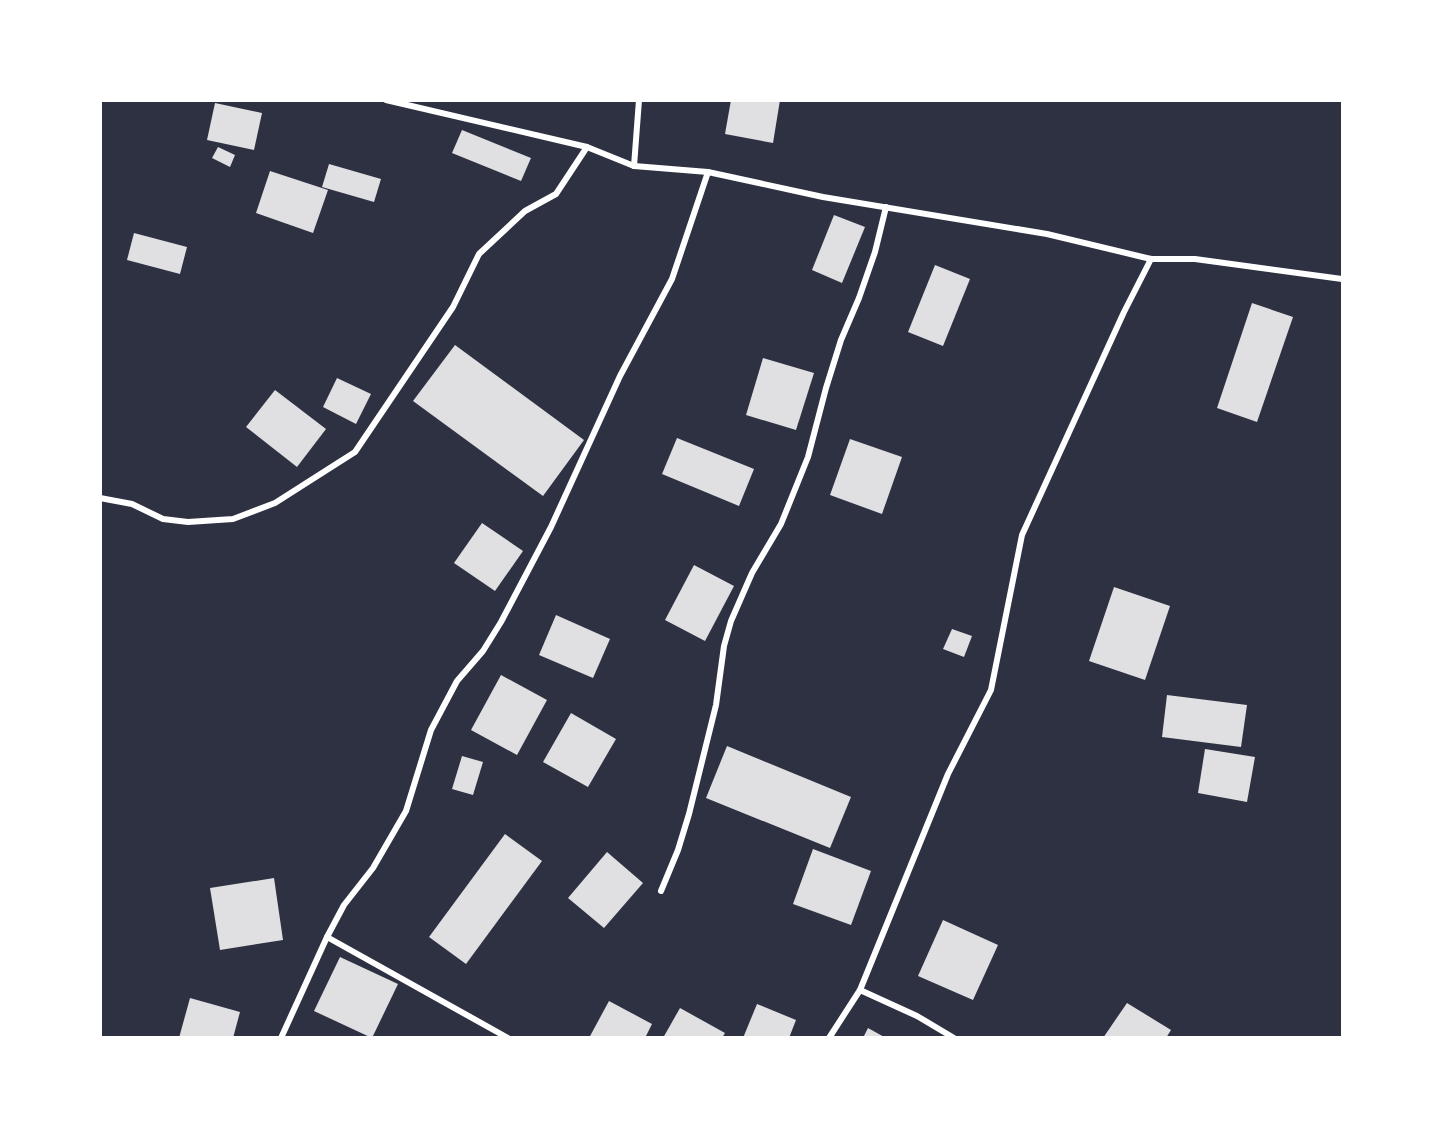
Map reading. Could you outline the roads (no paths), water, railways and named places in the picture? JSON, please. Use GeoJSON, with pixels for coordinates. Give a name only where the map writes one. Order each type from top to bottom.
{"type":"FeatureCollection","features":[{"type":"Feature","properties":{"kind":"street"},"geometry":{"type":"LineString","coordinates":[[386,100],[587,147],[634,166],[708,172],[823,197],[1047,234],[1151,259],[1195,259],[1342,279]]}},
{"type":"Feature","properties":{"kind":"street"},"geometry":{"type":"LineString","coordinates":[[634,166],[639,100]]}},
{"type":"Feature","properties":{"kind":"street"},"geometry":{"type":"LineString","coordinates":[[100,498],[132,504],[163,519],[188,522],[233,519],[275,503],[355,452],[453,307],[479,255],[525,211],[556,194],[587,147]]}},
{"type":"Feature","properties":{"kind":"street"},"geometry":{"type":"LineString","coordinates":[[281,1038],[344,905],[373,868],[406,811],[431,730],[457,681],[483,651],[501,622],[551,527],[620,376],[672,279],[708,172]]}},
{"type":"Feature","properties":{"kind":"street"},"geometry":{"type":"LineString","coordinates":[[661,891],[684,832],[704,757],[706,740],[716,705],[724,646],[731,621],[752,573],[781,524],[808,457],[826,388],[841,340],[875,252],[886,207]]}},
{"type":"Feature","properties":{"kind":"street"},"geometry":{"type":"LineString","coordinates":[[829,1038],[860,990],[948,774],[991,690],[1022,535],[1124,312],[1151,259]]}},
{"type":"Feature","properties":{"kind":"street"},"geometry":{"type":"LineString","coordinates":[[327,937],[508,1038]]}},
{"type":"Feature","properties":{"kind":"street"},"geometry":{"type":"LineString","coordinates":[[860,990],[917,1016],[954,1038]]}}]}
